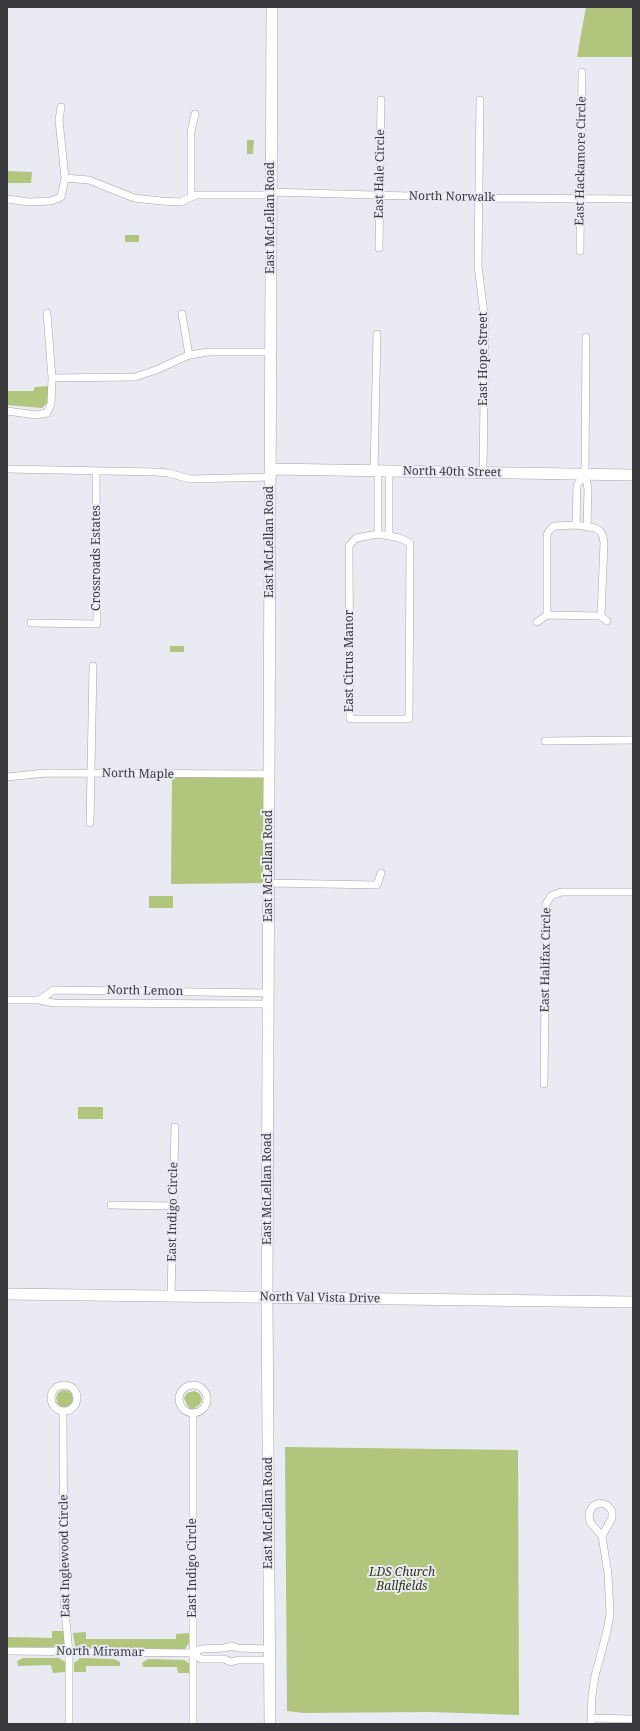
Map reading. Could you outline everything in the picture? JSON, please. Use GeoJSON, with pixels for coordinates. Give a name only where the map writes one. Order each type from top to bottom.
{"type":"FeatureCollection","features":[{"type":"Feature","properties":{"kind":"street","name":"East McLellan Road"},"geometry":{"type":"LineString","coordinates":[[270,1724],[267,1297],[272,7]]}},
{"type":"Feature","properties":{"kind":"street","name":"East Hackamore Circle"},"geometry":{"type":"LineString","coordinates":[[580,251],[582,72]]}},
{"type":"Feature","properties":{"kind":"street","name":"East Hale Circle"},"geometry":{"type":"LineString","coordinates":[[379,248],[381,100]]}},
{"type":"Feature","properties":{"kind":"street","name":"East Hope Street"},"geometry":{"type":"LineString","coordinates":[[480,100],[478,266],[485,322],[483,473]]}},
{"type":"Feature","properties":{"kind":"street"},"geometry":{"type":"LineString","coordinates":[[7,199],[29,202],[56,200],[60,197],[65,178],[59,120],[61,107]]}},
{"type":"Feature","properties":{"kind":"street"},"geometry":{"type":"LineString","coordinates":[[191,197],[191,132],[195,114]]}},
{"type":"Feature","properties":{"kind":"street","name":"North Norwalk"},"geometry":{"type":"LineString","coordinates":[[65,178],[89,180],[139,199],[182,202],[200,194],[633,199]]}},
{"type":"Feature","properties":{"kind":"street"},"geometry":{"type":"LineString","coordinates":[[7,411],[36,415],[47,413],[51,404],[52,378],[47,313]]}},
{"type":"Feature","properties":{"kind":"street"},"geometry":{"type":"LineString","coordinates":[[182,314],[189,355]]}},
{"type":"Feature","properties":{"kind":"street"},"geometry":{"type":"LineString","coordinates":[[377,334],[380,471],[378,534]]}},
{"type":"Feature","properties":{"kind":"street"},"geometry":{"type":"LineString","coordinates":[[586,337],[585,474],[588,489],[587,526]]}},
{"type":"Feature","properties":{"kind":"street"},"geometry":{"type":"LineString","coordinates":[[52,378],[135,377],[156,370],[189,355],[209,352],[271,352]]}},
{"type":"Feature","properties":{"kind":"street"},"geometry":{"type":"LineString","coordinates":[[7,469],[96,472],[156,472],[168,473],[190,479],[271,473]]}},
{"type":"Feature","properties":{"kind":"street"},"geometry":{"type":"LineString","coordinates":[[380,471],[389,536]]}},
{"type":"Feature","properties":{"kind":"street","name":"North 40th Street"},"geometry":{"type":"LineString","coordinates":[[271,473],[380,471],[633,475]]}},
{"type":"Feature","properties":{"kind":"street","name":"Crossroads Estates"},"geometry":{"type":"LineString","coordinates":[[30,623],[97,624],[96,472]]}},
{"type":"Feature","properties":{"kind":"street"},"geometry":{"type":"LineString","coordinates":[[576,525],[577,485],[585,474]]}},
{"type":"Feature","properties":{"kind":"street"},"geometry":{"type":"LineString","coordinates":[[577,508],[588,508]]}},
{"type":"Feature","properties":{"kind":"street"},"geometry":{"type":"LineString","coordinates":[[547,615],[547,535],[554,526],[576,525],[595,528],[601,532],[604,543],[601,616]]}},
{"type":"Feature","properties":{"kind":"street","name":"East Citrus Manor"},"geometry":{"type":"LineString","coordinates":[[378,534],[389,536],[400,538],[410,543],[409,719],[350,719],[349,546],[356,538],[378,534]]}},
{"type":"Feature","properties":{"kind":"street"},"geometry":{"type":"LineString","coordinates":[[537,622],[547,615],[601,616],[607,621]]}},
{"type":"Feature","properties":{"kind":"street"},"geometry":{"type":"LineString","coordinates":[[90,823],[94,666]]}},
{"type":"Feature","properties":{"kind":"street"},"geometry":{"type":"LineString","coordinates":[[545,741],[633,740]]}},
{"type":"Feature","properties":{"kind":"street","name":"North Maple"},"geometry":{"type":"LineString","coordinates":[[7,777],[46,773],[270,774]]}},
{"type":"Feature","properties":{"kind":"street"},"geometry":{"type":"LineString","coordinates":[[269,883],[377,885],[381,873]]}},
{"type":"Feature","properties":{"kind":"street","name":"East Halifax Circle"},"geometry":{"type":"LineString","coordinates":[[544,1084],[546,904],[551,896],[561,892],[633,892]]}},
{"type":"Feature","properties":{"kind":"street","name":"North Lemon"},"geometry":{"type":"LineString","coordinates":[[39,1000],[54,990],[198,992],[244,994],[268,998]]}},
{"type":"Feature","properties":{"kind":"street","name":"North Lemon"},"geometry":{"type":"LineString","coordinates":[[92,1002],[93,990]]}},
{"type":"Feature","properties":{"kind":"street","name":"North Lemon"},"geometry":{"type":"LineString","coordinates":[[197,1003],[198,992]]}},
{"type":"Feature","properties":{"kind":"street"},"geometry":{"type":"LineString","coordinates":[[228,994],[228,1003]]}},
{"type":"Feature","properties":{"kind":"street"},"geometry":{"type":"LineString","coordinates":[[244,994],[244,1003]]}},
{"type":"Feature","properties":{"kind":"street","name":"North Lemon"},"geometry":{"type":"LineString","coordinates":[[7,1000],[39,1000],[54,1003],[244,1003],[268,998]]}},
{"type":"Feature","properties":{"kind":"street","name":"East Indigo Circle"},"geometry":{"type":"LineString","coordinates":[[171,1296],[174,1127]]}},
{"type":"Feature","properties":{"kind":"street"},"geometry":{"type":"LineString","coordinates":[[111,1205],[173,1206]]}},
{"type":"Feature","properties":{"kind":"street","name":"North Val Vista Drive"},"geometry":{"type":"LineString","coordinates":[[7,1294],[633,1302]]}},
{"type":"Feature","properties":{"kind":"street","name":"East Inglewood Circle"},"geometry":{"type":"LineString","coordinates":[[63,1412],[64,1601],[68,1652],[69,1724]]}},
{"type":"Feature","properties":{"kind":"street","name":"East Indigo Circle"},"geometry":{"type":"LineString","coordinates":[[193,1413],[193,1724]]}},
{"type":"Feature","properties":{"kind":"street"},"geometry":{"type":"LineString","coordinates":[[602,1536],[608,1574],[610,1614],[595,1676],[592,1696],[591,1721],[633,1719]]}},
{"type":"Feature","properties":{"kind":"street","name":"North Miramar"},"geometry":{"type":"LineString","coordinates":[[193,1653],[201,1648],[224,1648],[232,1646],[269,1654]]}},
{"type":"Feature","properties":{"kind":"street"},"geometry":{"type":"LineString","coordinates":[[224,1648],[224,1659]]}},
{"type":"Feature","properties":{"kind":"street"},"geometry":{"type":"LineString","coordinates":[[238,1648],[238,1660]]}},
{"type":"Feature","properties":{"kind":"street","name":"North Miramar"},"geometry":{"type":"LineString","coordinates":[[7,1651],[193,1653],[201,1658],[224,1659],[231,1662],[269,1654]]}},
{"type":"Feature","properties":{"kind":"green space"},"geometry":{"type":"Polygon","coordinates":[[[586,7],[633,7],[633,57],[577,57],[586,7]]]}},
{"type":"Feature","properties":{"kind":"green space"},"geometry":{"type":"Polygon","coordinates":[[[247,140],[254,140],[253,154],[247,154],[247,140]]]}},
{"type":"Feature","properties":{"kind":"green space"},"geometry":{"type":"Polygon","coordinates":[[[7,171],[32,172],[31,183],[7,183],[7,171]]]}},
{"type":"Feature","properties":{"kind":"green space"},"geometry":{"type":"Polygon","coordinates":[[[125,235],[139,235],[139,242],[125,242],[125,235]]]}},
{"type":"Feature","properties":{"kind":"green space"},"geometry":{"type":"Polygon","coordinates":[[[49,386],[47,403],[42,408],[7,405],[7,391],[33,391],[35,387],[49,386]]]}},
{"type":"Feature","properties":{"kind":"green space"},"geometry":{"type":"Polygon","coordinates":[[[170,646],[184,646],[184,652],[170,652],[170,646]]]}},
{"type":"Feature","properties":{"kind":"green space"},"geometry":{"type":"Polygon","coordinates":[[[172,774],[270,774],[269,883],[171,884],[172,774]]]}},
{"type":"Feature","properties":{"kind":"green space"},"geometry":{"type":"Polygon","coordinates":[[[149,896],[173,896],[173,908],[149,908],[149,896]]]}},
{"type":"Feature","properties":{"kind":"green space"},"geometry":{"type":"Polygon","coordinates":[[[78,1107],[103,1107],[103,1119],[78,1119],[78,1107]]]}},
{"type":"Feature","properties":{"kind":"green space"},"geometry":{"type":"Polygon","coordinates":[[[63,1390],[69,1391],[72,1394],[73,1399],[72,1403],[64,1409],[58,1404],[56,1398],[58,1393],[63,1390]]]}},
{"type":"Feature","properties":{"kind":"green space"},"geometry":{"type":"Polygon","coordinates":[[[194,1391],[199,1393],[202,1399],[200,1404],[192,1410],[187,1405],[184,1398],[187,1393],[194,1391]]]}},
{"type":"Feature","properties":{"kind":"green space","name":"LDS Church Ballfields"},"geometry":{"type":"Polygon","coordinates":[[[285,1447],[518,1450],[519,1715],[431,1712],[303,1713],[287,1711],[285,1447]]]}},
{"type":"Feature","properties":{"kind":"green space"},"geometry":{"type":"Polygon","coordinates":[[[52,1631],[64,1631],[65,1642],[61,1647],[7,1647],[7,1637],[52,1638],[52,1631]]]}},
{"type":"Feature","properties":{"kind":"green space"},"geometry":{"type":"Polygon","coordinates":[[[86,1632],[86,1639],[176,1639],[176,1634],[189,1633],[189,1643],[185,1649],[80,1648],[75,1646],[73,1633],[86,1632]]]}},
{"type":"Feature","properties":{"kind":"green space"},"geometry":{"type":"Polygon","coordinates":[[[23,1658],[59,1658],[65,1662],[65,1672],[53,1673],[51,1665],[18,1666],[17,1661],[23,1658]]]}},
{"type":"Feature","properties":{"kind":"green space"},"geometry":{"type":"Polygon","coordinates":[[[80,1658],[114,1659],[120,1662],[120,1666],[86,1666],[86,1672],[74,1672],[74,1662],[80,1658]]]}},
{"type":"Feature","properties":{"kind":"green space"},"geometry":{"type":"Polygon","coordinates":[[[148,1659],[184,1660],[190,1664],[190,1673],[178,1673],[177,1667],[143,1667],[142,1663],[148,1659]]]}}]}
